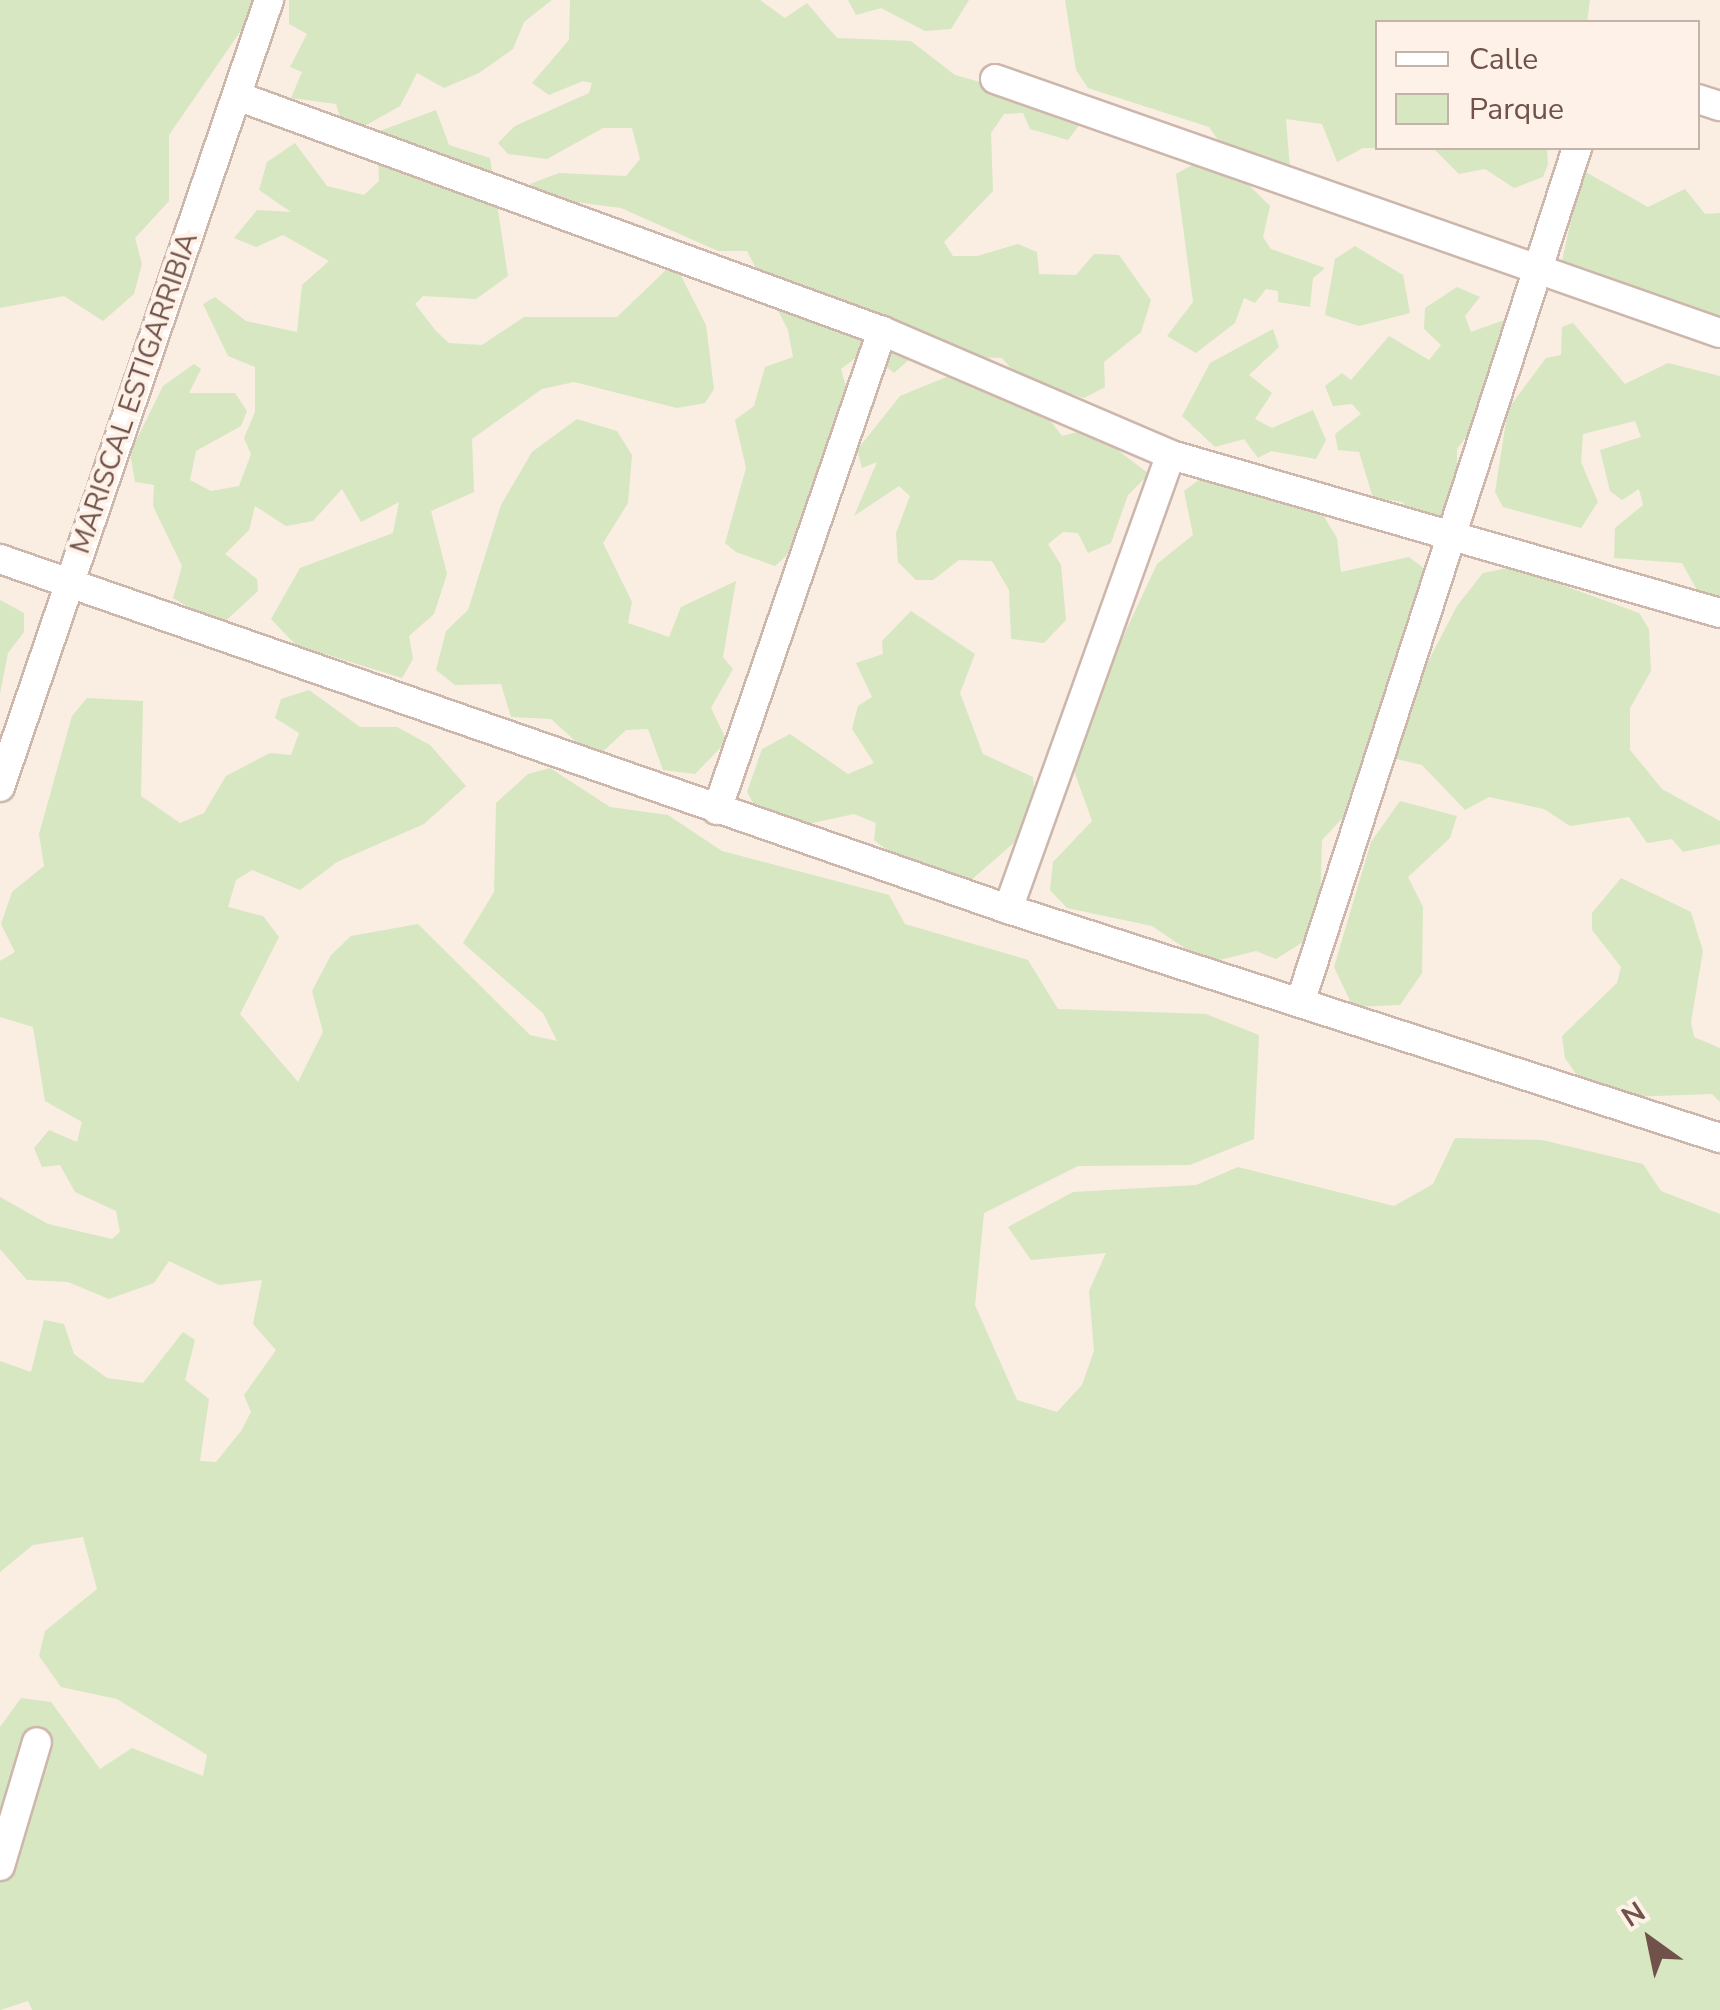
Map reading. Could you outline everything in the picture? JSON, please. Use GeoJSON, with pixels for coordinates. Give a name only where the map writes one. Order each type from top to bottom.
{"type":"FeatureCollection","features":[{"type":"Feature","properties":{"kind":"street","name":"MARISCAL ESTIGARRIBIA"},"geometry":{"type":"LineString","coordinates":[[0,787],[269,0]]}},
{"type":"Feature","properties":{"kind":"street"},"geometry":{"type":"LineString","coordinates":[[995,80],[1720,333]]}},
{"type":"Feature","properties":{"kind":"street"},"geometry":{"type":"LineString","coordinates":[[237,96],[882,331],[1171,455],[1457,530],[1720,612]]}},
{"type":"Feature","properties":{"kind":"street"},"geometry":{"type":"LineString","coordinates":[[1300,1003],[1457,530],[1575,150]]}},
{"type":"Feature","properties":{"kind":"street"},"geometry":{"type":"LineString","coordinates":[[717,810],[882,331]]}},
{"type":"Feature","properties":{"kind":"street"},"geometry":{"type":"LineString","coordinates":[[1008,909],[1171,455]]}},
{"type":"Feature","properties":{"kind":"street"},"geometry":{"type":"LineString","coordinates":[[0,558],[1008,909],[1720,1138]]}},
{"type":"Feature","properties":{"kind":"street"},"geometry":{"type":"LineString","coordinates":[[0,1866],[38,1742]]}},
{"type":"Feature","properties":{"kind":"green space"},"geometry":{"type":"Polygon","coordinates":[[[0,0],[262,0],[169,135],[169,201],[135,238],[142,264],[134,294],[103,321],[64,296],[0,308],[0,0]]]}},
{"type":"Feature","properties":{"kind":"green space"},"geometry":{"type":"Polygon","coordinates":[[[289,0],[552,0],[524,22],[513,49],[479,73],[444,88],[417,73],[400,106],[361,128],[342,124],[336,104],[291,98],[302,72],[290,67],[307,34],[289,24],[289,0]]]}},
{"type":"Feature","properties":{"kind":"green space"},"geometry":{"type":"Polygon","coordinates":[[[570,0],[760,0],[785,18],[807,3],[837,38],[911,41],[955,75],[1052,102],[1080,124],[1068,140],[1030,129],[1023,113],[1004,114],[991,133],[993,191],[944,242],[953,256],[977,256],[1018,244],[1037,252],[1039,274],[1076,275],[1094,254],[1119,255],[1151,300],[1141,332],[1104,362],[1105,387],[1084,398],[1058,390],[1035,396],[1002,358],[913,356],[894,373],[866,350],[841,369],[846,387],[810,517],[786,556],[775,566],[736,552],[725,543],[746,468],[735,420],[754,406],[765,367],[793,357],[788,330],[747,251],[718,251],[621,208],[545,198],[530,184],[559,173],[626,176],[640,159],[632,128],[603,128],[547,159],[508,154],[498,143],[515,126],[589,93],[592,83],[583,81],[549,95],[532,83],[569,40],[570,0]]]}},
{"type":"Feature","properties":{"kind":"green space"},"geometry":{"type":"Polygon","coordinates":[[[848,0],[969,0],[951,29],[925,31],[881,8],[856,15],[848,0]]]}},
{"type":"Feature","properties":{"kind":"green space"},"geometry":{"type":"Polygon","coordinates":[[[1065,0],[1590,0],[1587,20],[1375,20],[1375,148],[1363,148],[1337,162],[1322,124],[1286,119],[1290,169],[1227,153],[1209,127],[1088,88],[1076,70],[1065,0]]]}},
{"type":"Feature","properties":{"kind":"green space"},"geometry":{"type":"Polygon","coordinates":[[[436,110],[449,145],[490,158],[508,276],[476,299],[423,296],[415,304],[436,331],[449,343],[482,345],[524,317],[617,317],[667,269],[679,272],[706,325],[714,389],[705,403],[677,408],[574,382],[542,389],[472,439],[474,492],[431,511],[447,574],[434,614],[409,636],[413,659],[402,678],[296,645],[271,619],[300,568],[393,533],[399,502],[361,522],[342,489],[313,521],[286,526],[255,506],[249,530],[225,554],[257,579],[258,591],[220,626],[173,598],[182,566],[153,506],[154,485],[135,482],[130,453],[163,386],[194,364],[201,369],[189,393],[235,393],[247,411],[241,426],[196,451],[190,480],[211,491],[239,486],[251,454],[244,438],[255,412],[255,367],[228,356],[203,304],[215,297],[246,321],[297,332],[302,285],[329,261],[283,235],[256,247],[234,238],[257,210],[291,212],[259,190],[267,162],[295,143],[327,186],[364,195],[379,181],[377,132],[436,110]]]}},
{"type":"Feature","properties":{"kind":"green space"},"geometry":{"type":"Polygon","coordinates":[[[1435,150],[1547,150],[1543,177],[1514,188],[1485,169],[1459,174],[1435,150]]]}},
{"type":"Feature","properties":{"kind":"green space"},"geometry":{"type":"Polygon","coordinates":[[[1196,163],[1231,167],[1270,206],[1263,237],[1271,249],[1325,268],[1313,278],[1310,307],[1278,302],[1278,291],[1266,289],[1255,303],[1244,298],[1235,323],[1196,353],[1167,336],[1193,302],[1176,174],[1196,163]]]}},
{"type":"Feature","properties":{"kind":"green space"},"geometry":{"type":"Polygon","coordinates":[[[1582,170],[1648,207],[1685,189],[1705,214],[1720,213],[1720,338],[1560,270],[1582,170]]]}},
{"type":"Feature","properties":{"kind":"green space"},"geometry":{"type":"Polygon","coordinates":[[[1355,246],[1403,275],[1410,313],[1359,326],[1325,315],[1335,259],[1355,246]]]}},
{"type":"Feature","properties":{"kind":"green space"},"geometry":{"type":"Polygon","coordinates":[[[1457,287],[1480,297],[1465,316],[1471,332],[1510,318],[1478,421],[1457,449],[1457,503],[1435,527],[1413,524],[1403,502],[1373,498],[1359,452],[1338,450],[1335,434],[1361,414],[1352,404],[1333,406],[1325,386],[1342,373],[1351,380],[1389,336],[1429,360],[1441,345],[1424,329],[1425,308],[1457,287]]]}},
{"type":"Feature","properties":{"kind":"green space"},"geometry":{"type":"Polygon","coordinates":[[[1573,323],[1625,384],[1668,363],[1720,376],[1720,596],[1698,592],[1682,563],[1614,558],[1615,528],[1643,505],[1639,489],[1622,500],[1610,491],[1600,450],[1641,437],[1635,421],[1583,434],[1581,462],[1598,502],[1581,528],[1503,507],[1495,492],[1508,409],[1546,358],[1561,355],[1562,327],[1573,323]]]}},
{"type":"Feature","properties":{"kind":"green space"},"geometry":{"type":"Polygon","coordinates":[[[1273,329],[1279,347],[1249,375],[1272,393],[1255,419],[1272,428],[1313,410],[1326,440],[1316,459],[1271,451],[1258,458],[1244,439],[1215,447],[1182,416],[1210,363],[1273,329]]]}},
{"type":"Feature","properties":{"kind":"green space"},"geometry":{"type":"Polygon","coordinates":[[[956,373],[1046,415],[1062,436],[1090,429],[1149,474],[1128,495],[1111,543],[1088,553],[1078,533],[1063,532],[1048,544],[1061,565],[1066,620],[1044,643],[1011,639],[1009,590],[992,561],[959,560],[933,580],[916,580],[898,562],[896,533],[910,496],[899,486],[854,516],[877,462],[862,468],[857,450],[900,396],[956,373]]]}},
{"type":"Feature","properties":{"kind":"green space"},"geometry":{"type":"Polygon","coordinates":[[[577,419],[617,431],[632,455],[628,503],[603,543],[632,602],[628,623],[669,637],[681,607],[736,581],[723,657],[733,669],[711,708],[727,741],[695,774],[663,770],[648,729],[626,730],[595,759],[551,719],[511,717],[501,684],[455,685],[436,670],[446,631],[468,610],[501,505],[532,452],[577,419]]]}},
{"type":"Feature","properties":{"kind":"green space"},"geometry":{"type":"Polygon","coordinates":[[[1204,476],[1317,505],[1337,538],[1341,572],[1409,557],[1426,570],[1350,810],[1322,840],[1320,905],[1303,942],[1276,959],[1256,951],[1207,963],[1152,926],[1067,908],[1050,890],[1053,862],[1092,821],[1073,768],[1115,654],[1157,564],[1193,535],[1184,491],[1204,476]]]}},
{"type":"Feature","properties":{"kind":"green space"},"geometry":{"type":"Polygon","coordinates":[[[1513,567],[1639,613],[1649,629],[1651,671],[1630,708],[1630,750],[1662,789],[1720,821],[1720,844],[1683,852],[1672,839],[1647,843],[1629,817],[1570,826],[1544,809],[1489,797],[1465,810],[1422,765],[1396,759],[1420,677],[1457,606],[1483,573],[1513,567]]]}},
{"type":"Feature","properties":{"kind":"green space"},"geometry":{"type":"Polygon","coordinates":[[[0,600],[24,613],[24,632],[8,653],[0,694],[0,600]]]}},
{"type":"Feature","properties":{"kind":"green space"},"geometry":{"type":"Polygon","coordinates":[[[911,611],[975,654],[960,693],[983,754],[1033,777],[1035,806],[1023,835],[970,881],[887,850],[874,840],[876,823],[854,814],[808,824],[753,803],[747,792],[762,749],[790,734],[848,774],[874,763],[852,729],[858,706],[872,697],[856,663],[883,654],[882,641],[911,611]]]}},
{"type":"Feature","properties":{"kind":"green space"},"geometry":{"type":"Polygon","coordinates":[[[309,690],[360,727],[397,727],[430,745],[466,786],[424,824],[337,862],[300,890],[252,870],[236,880],[228,907],[263,916],[279,937],[240,1014],[298,1082],[323,1032],[312,991],[331,955],[351,936],[418,924],[530,1035],[557,1041],[543,1013],[463,943],[494,892],[496,803],[528,774],[550,768],[610,807],[668,815],[722,851],[889,895],[905,924],[1028,960],[1058,1009],[1206,1014],[1259,1035],[1254,1139],[1190,1165],[1078,1166],[984,1213],[975,1305],[1017,1400],[1057,1412],[1082,1385],[1094,1351],[1089,1291],[1106,1253],[1031,1260],[1008,1227],[1073,1192],[1196,1185],[1238,1167],[1394,1206],[1433,1184],[1455,1138],[1542,1140],[1643,1164],[1661,1191],[1720,1214],[1720,2010],[32,2010],[28,2001],[0,2010],[0,1727],[21,1698],[51,1702],[100,1769],[132,1748],[203,1776],[207,1755],[117,1699],[61,1687],[39,1656],[45,1631],[97,1589],[83,1537],[33,1545],[0,1572],[0,1361],[31,1372],[44,1320],[64,1324],[74,1354],[107,1378],[143,1383],[183,1332],[195,1340],[185,1380],[209,1399],[200,1461],[216,1462],[241,1431],[251,1412],[244,1395],[276,1350],[253,1324],[262,1280],[219,1285],[169,1261],[154,1283],[109,1299],[68,1282],[27,1280],[0,1249],[0,1197],[48,1224],[112,1239],[120,1232],[116,1211],[75,1192],[60,1165],[42,1167],[34,1148],[49,1130],[77,1142],[82,1122],[45,1101],[33,1027],[0,1017],[0,961],[15,952],[1,924],[12,892],[44,866],[39,834],[72,716],[87,698],[143,701],[141,796],[180,823],[204,813],[226,776],[270,753],[291,755],[299,733],[275,718],[281,699],[309,690]]]}},
{"type":"Feature","properties":{"kind":"green space"},"geometry":{"type":"Polygon","coordinates":[[[1400,801],[1457,816],[1450,838],[1408,877],[1423,907],[1422,973],[1400,1005],[1353,1007],[1334,967],[1371,842],[1400,801]]]}},
{"type":"Feature","properties":{"kind":"green space"},"geometry":{"type":"Polygon","coordinates":[[[1621,878],[1691,912],[1703,951],[1691,1022],[1694,1037],[1720,1048],[1720,1102],[1712,1094],[1628,1097],[1576,1074],[1565,1058],[1562,1036],[1617,983],[1621,967],[1592,930],[1592,913],[1621,878]]]}}]}
